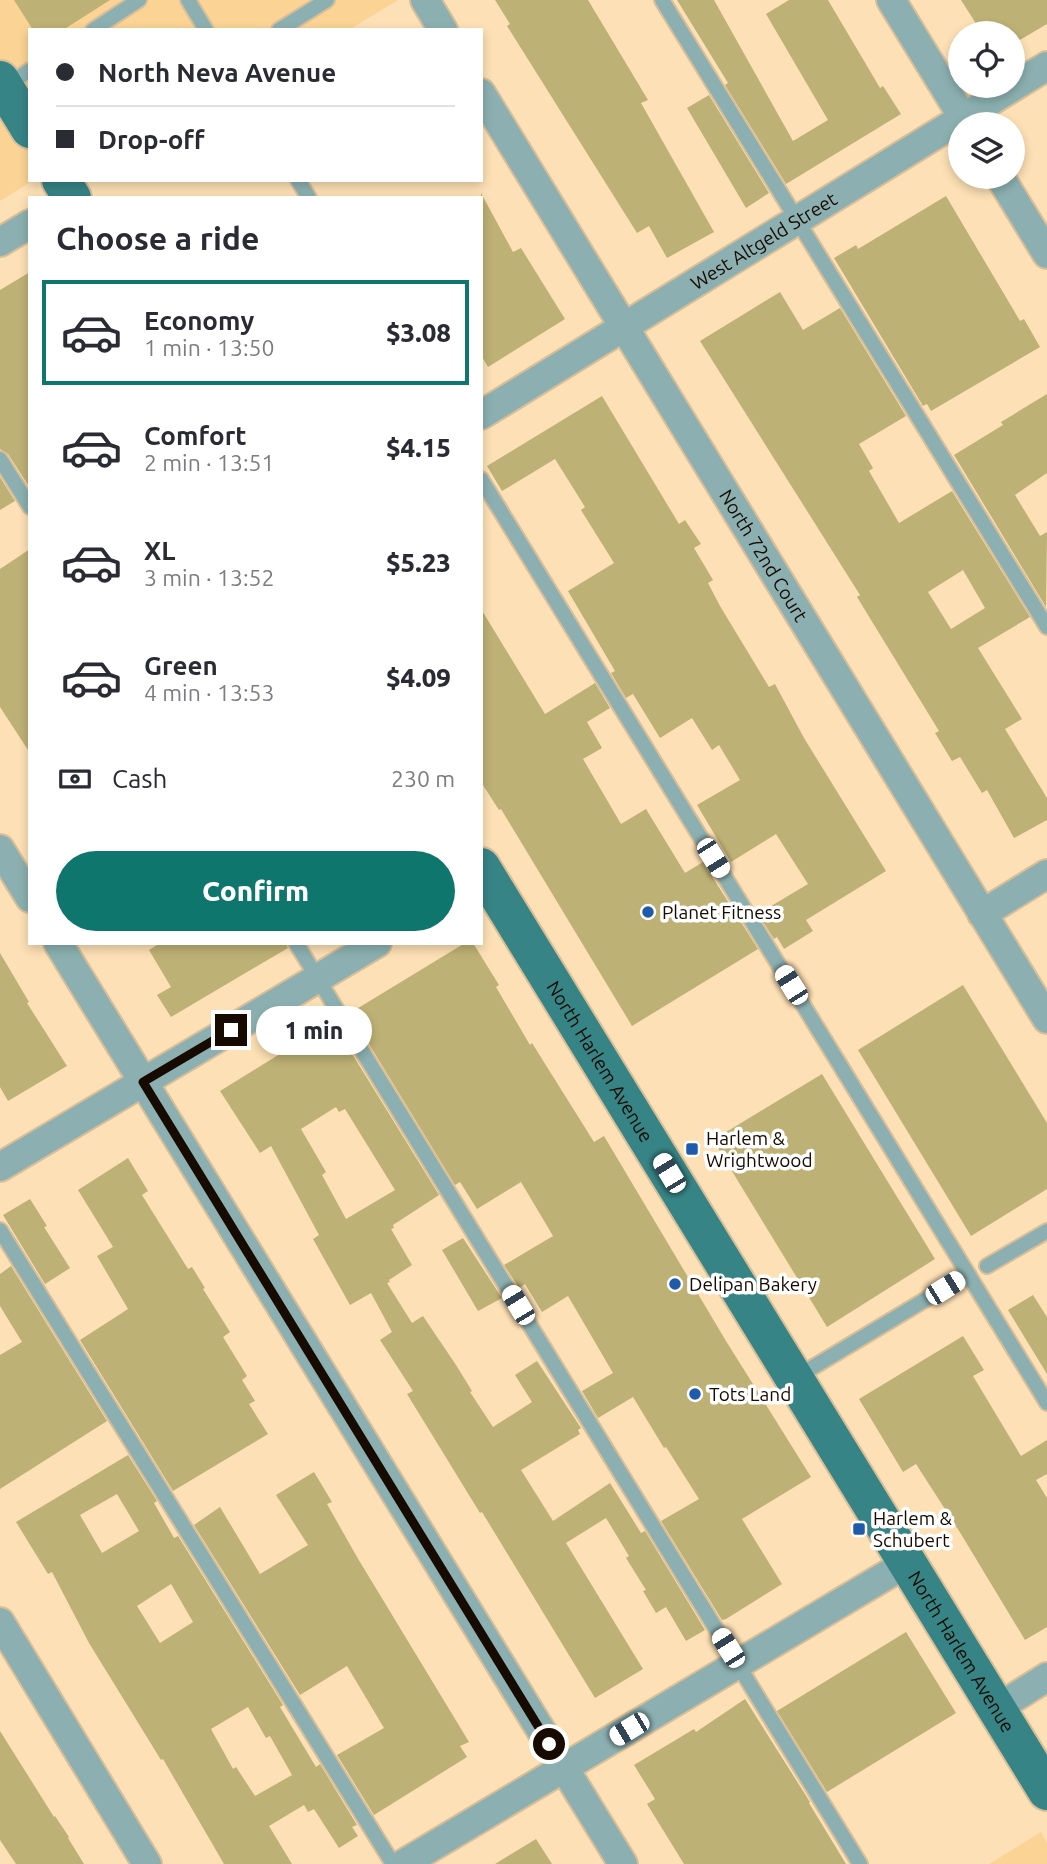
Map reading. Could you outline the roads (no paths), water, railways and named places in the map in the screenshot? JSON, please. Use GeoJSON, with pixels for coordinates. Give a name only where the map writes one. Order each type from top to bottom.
{"type":"FeatureCollection","features":[{"type":"Feature","properties":{"kind":"main road"},"geometry":{"type":"LineString","coordinates":[[11,79],[28,124]]}},
{"type":"Feature","properties":{"kind":"main road","name":"North Harlem Avenue"},"geometry":{"type":"LineString","coordinates":[[483,875],[1047,1791]]}},
{"type":"Feature","properties":{"kind":"street"},"geometry":{"type":"LineString","coordinates":[[425,0],[442,28]]}},
{"type":"Feature","properties":{"kind":"street"},"geometry":{"type":"LineString","coordinates":[[891,0],[959,112]]}},
{"type":"Feature","properties":{"kind":"street","name":"West Altgeld Street"},"geometry":{"type":"LineString","coordinates":[[978,112],[1047,66]]}},
{"type":"Feature","properties":{"kind":"street","name":"North 72nd Court"},"geometry":{"type":"LineString","coordinates":[[483,96],[1047,1019]]}},
{"type":"Feature","properties":{"kind":"street","name":"West Altgeld Street"},"geometry":{"type":"LineString","coordinates":[[483,414],[799,219],[948,131]]}},
{"type":"Feature","properties":{"kind":"street"},"geometry":{"type":"LineString","coordinates":[[1007,189],[1047,254]]}},
{"type":"Feature","properties":{"kind":"street"},"geometry":{"type":"LineString","coordinates":[[0,242],[28,225]]}},
{"type":"Feature","properties":{"kind":"street"},"geometry":{"type":"LineString","coordinates":[[0,849],[28,895]]}},
{"type":"Feature","properties":{"kind":"street"},"geometry":{"type":"LineString","coordinates":[[982,914],[1047,874]]}},
{"type":"Feature","properties":{"kind":"street"},"geometry":{"type":"LineString","coordinates":[[59,945],[623,1864]]}},
{"type":"Feature","properties":{"kind":"street"},"geometry":{"type":"LineString","coordinates":[[0,1167],[374,945]]}},
{"type":"Feature","properties":{"kind":"street"},"geometry":{"type":"LineString","coordinates":[[403,1864],[907,1563]]}},
{"type":"Feature","properties":{"kind":"street"},"geometry":{"type":"LineString","coordinates":[[0,1622],[148,1864]]}},
{"type":"Feature","properties":{"kind":"street"},"geometry":{"type":"LineString","coordinates":[[996,1709],[1047,1677]]}},
{"type":"Feature","properties":{"kind":"lane"},"geometry":{"type":"LineString","coordinates":[[96,28],[139,0]]}},
{"type":"Feature","properties":{"kind":"lane"},"geometry":{"type":"LineString","coordinates":[[188,0],[205,28]]}},
{"type":"Feature","properties":{"kind":"lane"},"geometry":{"type":"LineString","coordinates":[[282,28],[327,0]]}},
{"type":"Feature","properties":{"kind":"lane"},"geometry":{"type":"LineString","coordinates":[[662,0],[799,219],[1047,627]]}},
{"type":"Feature","properties":{"kind":"lane"},"geometry":{"type":"LineString","coordinates":[[0,459],[28,505]]}},
{"type":"Feature","properties":{"kind":"lane"},"geometry":{"type":"LineString","coordinates":[[483,482],[1047,1403]]}},
{"type":"Feature","properties":{"kind":"lane"},"geometry":{"type":"LineString","coordinates":[[297,945],[860,1864]]}},
{"type":"Feature","properties":{"kind":"lane"},"geometry":{"type":"LineString","coordinates":[[0,1230],[393,1864]]}},
{"type":"Feature","properties":{"kind":"lane"},"geometry":{"type":"LineString","coordinates":[[987,1266],[1047,1231]]}},
{"type":"Feature","properties":{"kind":"lane"},"geometry":{"type":"LineString","coordinates":[[794,1379],[968,1274]]}},
{"type":"Feature","properties":{"kind":"place","name":"Planet Fitness"},"geometry":{"type":"Point","coordinates":[648,912]}},
{"type":"Feature","properties":{"kind":"place","name":"Harlem & Wrightwood"},"geometry":{"type":"Point","coordinates":[692,1149]}},
{"type":"Feature","properties":{"kind":"place","name":"Delipan Bakery"},"geometry":{"type":"Point","coordinates":[675,1284]}},
{"type":"Feature","properties":{"kind":"place","name":"Tots Land"},"geometry":{"type":"Point","coordinates":[695,1394]}},
{"type":"Feature","properties":{"kind":"place","name":"Harlem & Schubert"},"geometry":{"type":"Point","coordinates":[859,1529]}}]}
